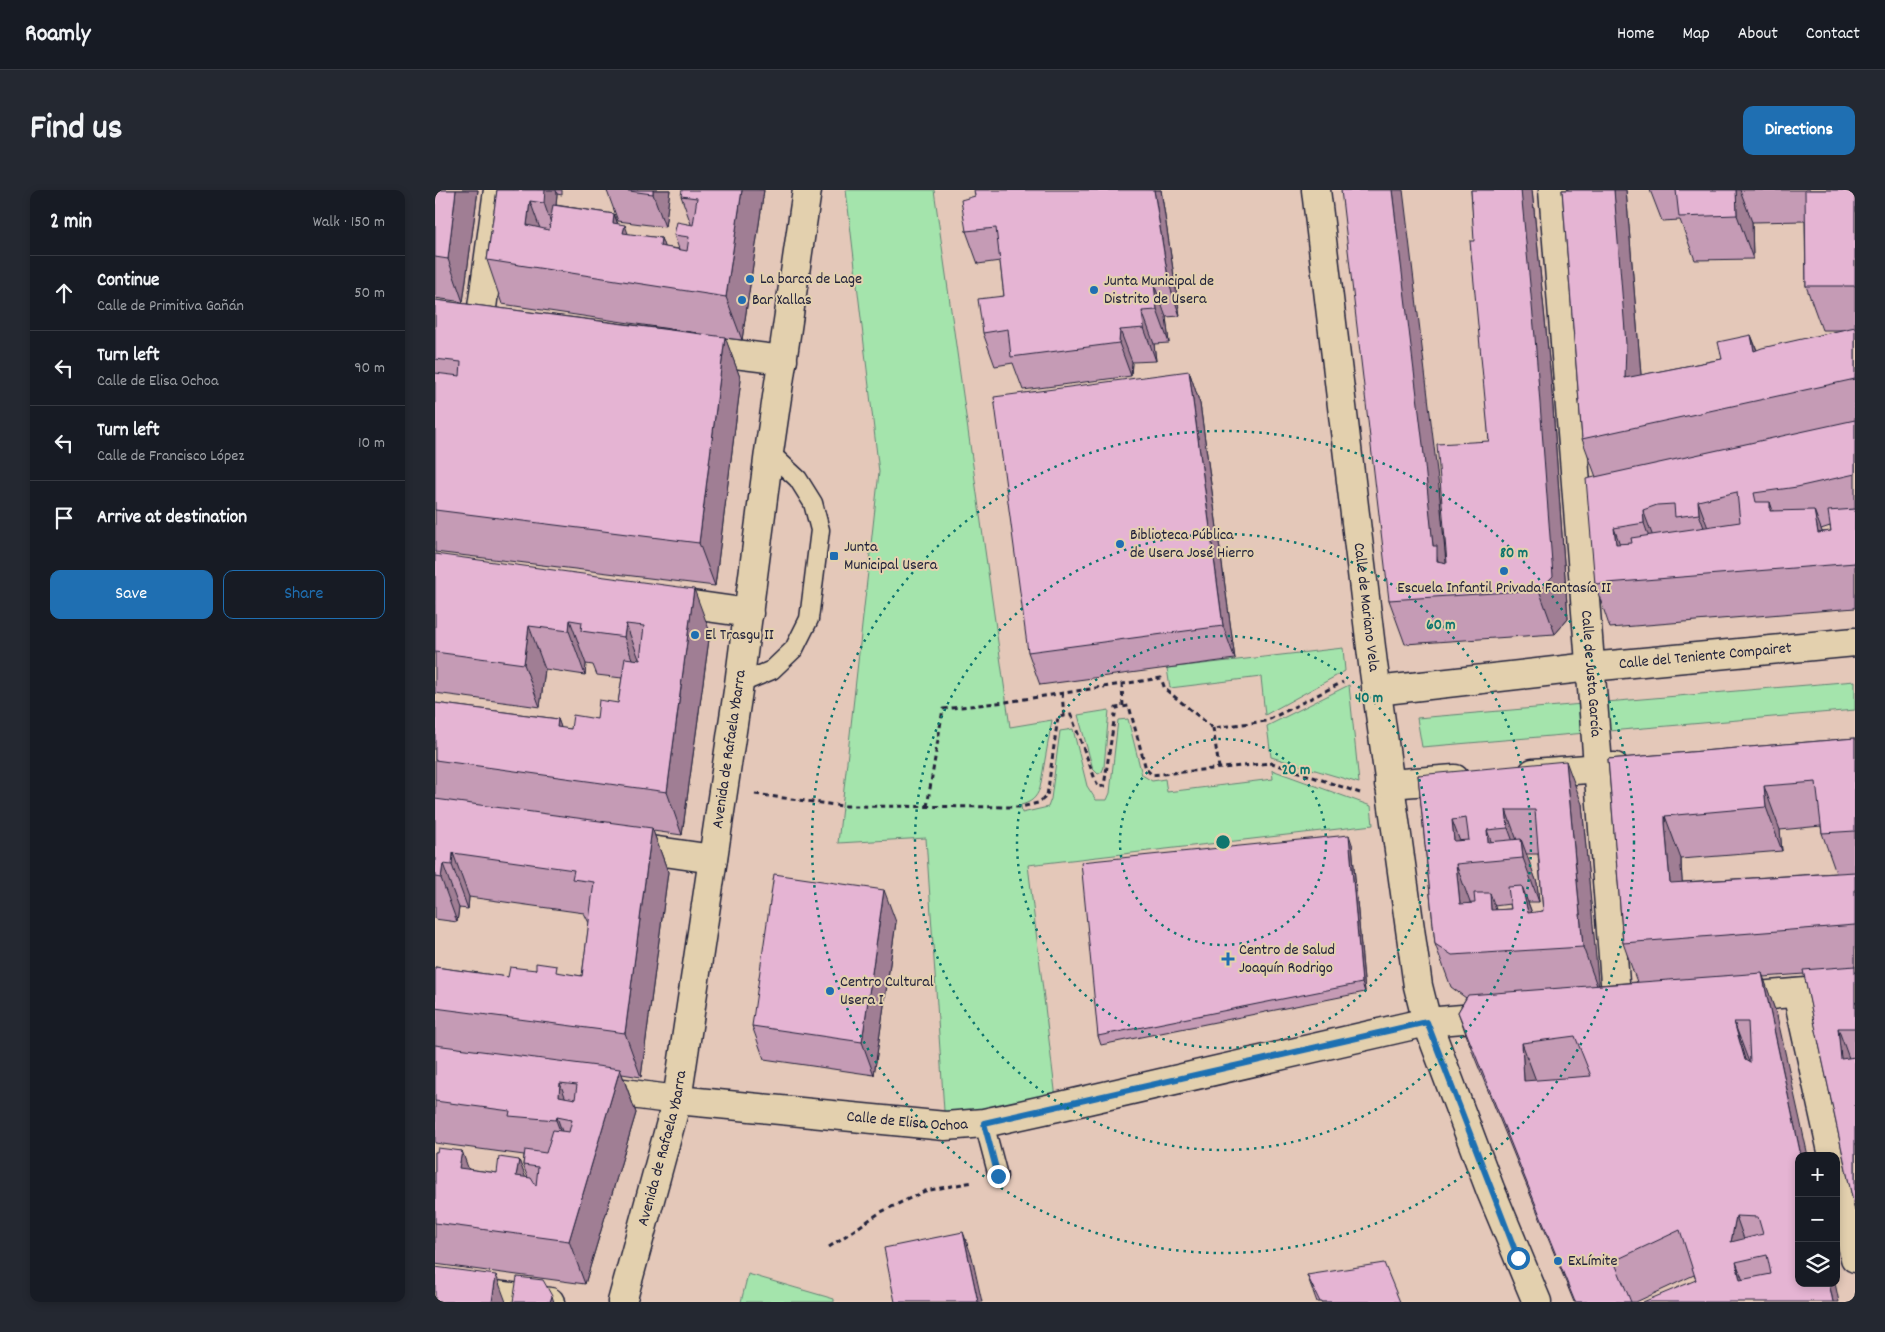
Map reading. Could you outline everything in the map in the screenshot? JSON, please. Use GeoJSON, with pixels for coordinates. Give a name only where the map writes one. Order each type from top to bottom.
{"type":"FeatureCollection","features":[{"type":"Feature","properties":{"kind":"street"},"geometry":{"type":"LineString","coordinates":[[453,319],[490,324],[498,190]]}},
{"type":"Feature","properties":{"kind":"street","name":"Avenida de Rafaela Ybarra"},"geometry":{"type":"LineString","coordinates":[[622,1302],[677,1100],[739,684],[769,452],[807,190]]}},
{"type":"Feature","properties":{"kind":"street","name":"Calle de Mariano Vela"},"geometry":{"type":"LineString","coordinates":[[1316,190],[1376,691],[1418,986],[1427,1022],[1490,1188],[1537,1302]]}},
{"type":"Feature","properties":{"kind":"street","name":"Calle de Justa García"},"geometry":{"type":"LineString","coordinates":[[1553,190],[1588,503],[1590,667],[1617,1008]]}},
{"type":"Feature","properties":{"kind":"street"},"geometry":{"type":"LineString","coordinates":[[667,345],[783,360]]}},
{"type":"Feature","properties":{"kind":"street"},"geometry":{"type":"LineString","coordinates":[[636,598],[749,613]]}},
{"type":"Feature","properties":{"kind":"street","name":"Calle del Teniente Compairet"},"geometry":{"type":"LineString","coordinates":[[1376,691],[1590,667],[1855,642]]}},
{"type":"Feature","properties":{"kind":"street"},"geometry":{"type":"LineString","coordinates":[[1508,775],[1637,765]]}},
{"type":"Feature","properties":{"kind":"street"},"geometry":{"type":"LineString","coordinates":[[1389,784],[1478,777]]}},
{"type":"Feature","properties":{"kind":"street"},"geometry":{"type":"LineString","coordinates":[[597,842],[713,859]]}},
{"type":"Feature","properties":{"kind":"street"},"geometry":{"type":"LineString","coordinates":[[1712,1000],[1855,988]]}},
{"type":"Feature","properties":{"kind":"street"},"geometry":{"type":"LineString","coordinates":[[1797,992],[1832,1152]]}},
{"type":"Feature","properties":{"kind":"street"},"geometry":{"type":"LineString","coordinates":[[1588,1010],[1645,1005]]}},
{"type":"Feature","properties":{"kind":"street","name":"Calle de Elisa Ochoa"},"geometry":{"type":"LineString","coordinates":[[571,1086],[677,1100],[945,1126],[984,1123],[1427,1022],[1522,1015]]}},
{"type":"Feature","properties":{"kind":"street"},"geometry":{"type":"LineString","coordinates":[[1840,1190],[1855,1258]]}},
{"type":"Feature","properties":{"kind":"street"},"geometry":{"type":"LineString","coordinates":[[435,1287],[550,1302]]}},
{"type":"Feature","properties":{"kind":"lane"},"geometry":{"type":"LineString","coordinates":[[739,684],[772,670],[794,649],[809,619],[821,530],[813,503],[798,479],[769,452]]}},
{"type":"Feature","properties":{"kind":"lane"},"geometry":{"type":"LineString","coordinates":[[984,1123],[998,1176]]}},
{"type":"Feature","properties":{"kind":"path"},"geometry":{"type":"LineString","coordinates":[[927,807],[943,709],[1006,702],[1122,683],[1161,678],[1165,689],[1213,728],[1219,768]]}},
{"type":"Feature","properties":{"kind":"path"},"geometry":{"type":"LineString","coordinates":[[1213,728],[1266,721],[1348,679]]}},
{"type":"Feature","properties":{"kind":"path"},"geometry":{"type":"LineString","coordinates":[[1122,683],[1123,707]]}},
{"type":"Feature","properties":{"kind":"path"},"geometry":{"type":"LineString","coordinates":[[1062,693],[1064,717]]}},
{"type":"Feature","properties":{"kind":"path"},"geometry":{"type":"LineString","coordinates":[[752,794],[842,806],[1021,807],[1038,803],[1047,796],[1058,718],[1071,715],[1098,786],[1103,786],[1116,708],[1129,706],[1145,769],[1152,775],[1271,762],[1364,794]]}},
{"type":"Feature","properties":{"kind":"path"},"geometry":{"type":"LineString","coordinates":[[829,1247],[881,1212],[925,1192],[998,1176]]}},
{"type":"Feature","properties":{"kind":"green space"},"geometry":{"type":"Polygon","coordinates":[[[846,190],[934,190],[1010,727],[1052,720],[1040,788],[1033,799],[1021,805],[1022,813],[1048,807],[1051,799],[1060,731],[1073,729],[1087,786],[1096,800],[1107,800],[1110,793],[1118,720],[1128,719],[1142,775],[1152,781],[1165,779],[1167,792],[1273,779],[1272,770],[1371,806],[1373,825],[1028,865],[1057,1107],[945,1126],[926,838],[838,843],[879,472],[846,190]]]}},
{"type":"Feature","properties":{"kind":"green space"},"geometry":{"type":"Polygon","coordinates":[[[1343,648],[1345,671],[1265,715],[1261,677],[1170,688],[1167,668],[1343,648]]]}},
{"type":"Feature","properties":{"kind":"green space"},"geometry":{"type":"Polygon","coordinates":[[[1855,681],[1855,710],[1422,747],[1417,718],[1855,681]]]}},
{"type":"Feature","properties":{"kind":"green space"},"geometry":{"type":"Polygon","coordinates":[[[1349,685],[1359,783],[1271,757],[1267,726],[1349,685]]]}},
{"type":"Feature","properties":{"kind":"green space"},"geometry":{"type":"Polygon","coordinates":[[[1109,710],[1104,767],[1102,772],[1098,774],[1093,769],[1078,715],[1109,710]]]}},
{"type":"Feature","properties":{"kind":"green space"},"geometry":{"type":"Polygon","coordinates":[[[748,1274],[834,1299],[834,1302],[741,1302],[748,1274]]]}},
{"type":"Feature","properties":{"kind":"building"},"geometry":{"type":"Polygon","coordinates":[[[435,190],[456,190],[448,259],[435,257],[435,190]]]}},
{"type":"Feature","properties":{"kind":"building"},"geometry":{"type":"Polygon","coordinates":[[[497,190],[545,190],[544,203],[530,201],[527,225],[549,230],[553,205],[614,214],[613,223],[625,225],[623,233],[661,238],[660,246],[687,251],[689,237],[674,235],[677,222],[693,225],[697,198],[681,196],[682,190],[742,190],[726,297],[487,260],[497,190]]]}},
{"type":"Feature","properties":{"kind":"building"},"geometry":{"type":"Polygon","coordinates":[[[621,190],[653,190],[653,194],[621,190]]]}},
{"type":"Feature","properties":{"kind":"building","name":"Junta Municipal de Distrito de Usera"},"geometry":{"type":"Polygon","coordinates":[[[974,190],[1154,190],[1169,284],[1154,284],[1157,310],[1142,311],[1144,328],[1120,330],[1119,343],[1011,357],[1008,329],[983,333],[978,299],[1004,296],[996,228],[966,231],[961,200],[975,196],[974,190]]]}},
{"type":"Feature","properties":{"kind":"building"},"geometry":{"type":"Polygon","coordinates":[[[1341,190],[1392,190],[1423,445],[1433,546],[1437,546],[1437,561],[1447,563],[1437,444],[1489,441],[1470,241],[1474,241],[1471,190],[1521,190],[1535,337],[1553,576],[1539,590],[1389,600],[1341,190]]]}},
{"type":"Feature","properties":{"kind":"building"},"geometry":{"type":"Polygon","coordinates":[[[1562,190],[1614,190],[1626,344],[1625,378],[1722,359],[1718,342],[1751,335],[1754,351],[1855,327],[1855,379],[1582,439],[1562,190]]]}},
{"type":"Feature","properties":{"kind":"building"},"geometry":{"type":"Polygon","coordinates":[[[1676,190],[1736,190],[1737,215],[1679,217],[1676,190]]]}},
{"type":"Feature","properties":{"kind":"building"},"geometry":{"type":"Polygon","coordinates":[[[1805,190],[1855,190],[1855,286],[1806,286],[1805,190]]]}},
{"type":"Feature","properties":{"kind":"building"},"geometry":{"type":"Polygon","coordinates":[[[435,300],[725,337],[699,543],[435,510],[435,373],[460,376],[461,362],[435,359],[435,300]]]}},
{"type":"Feature","properties":{"kind":"building","name":"Biblioteca Pública de Usera José Hierro"},"geometry":{"type":"Polygon","coordinates":[[[1189,371],[1223,626],[1028,652],[994,397],[1189,371]]]}},
{"type":"Feature","properties":{"kind":"building"},"geometry":{"type":"Polygon","coordinates":[[[1855,420],[1855,474],[1797,487],[1754,493],[1756,502],[1770,502],[1770,511],[1814,510],[1818,533],[1831,531],[1828,511],[1855,509],[1855,563],[1595,584],[1586,479],[1855,420]],[[1737,492],[1698,501],[1699,514],[1675,517],[1674,504],[1657,505],[1643,510],[1644,523],[1614,528],[1616,544],[1632,543],[1631,538],[1740,522],[1737,492]]]}},
{"type":"Feature","properties":{"kind":"building"},"geometry":{"type":"Polygon","coordinates":[[[435,554],[694,589],[667,792],[435,760],[435,703],[558,719],[557,727],[571,729],[573,715],[597,719],[599,700],[618,703],[625,658],[640,660],[644,626],[626,624],[624,637],[581,631],[582,622],[570,620],[569,631],[529,626],[524,664],[435,652],[435,554]]]}},
{"type":"Feature","properties":{"kind":"building"},"geometry":{"type":"Polygon","coordinates":[[[1855,738],[1855,831],[1822,833],[1816,782],[1764,786],[1766,807],[1665,816],[1665,823],[1670,883],[1855,872],[1855,925],[1623,943],[1608,759],[1855,738]]]}},
{"type":"Feature","properties":{"kind":"building"},"geometry":{"type":"Polygon","coordinates":[[[1566,761],[1583,947],[1452,955],[1435,944],[1418,775],[1566,761]],[[1506,810],[1508,828],[1487,830],[1488,842],[1521,839],[1523,858],[1456,864],[1460,904],[1475,903],[1474,893],[1490,893],[1491,910],[1511,909],[1508,887],[1522,886],[1528,913],[1543,911],[1535,810],[1506,810]],[[1466,818],[1452,820],[1454,841],[1469,840],[1466,818]]]}},
{"type":"Feature","properties":{"kind":"building"},"geometry":{"type":"Polygon","coordinates":[[[435,799],[652,828],[625,1033],[435,1008],[435,967],[508,977],[510,967],[536,970],[536,963],[557,966],[556,972],[582,976],[594,882],[572,879],[574,870],[453,853],[452,865],[443,864],[441,878],[435,877],[435,799]]]}},
{"type":"Feature","properties":{"kind":"building","name":"Centro de Salud Joaquín Rodrigo"},"geometry":{"type":"Polygon","coordinates":[[[1349,835],[1362,983],[1098,1036],[1081,862],[1349,835]]]}},
{"type":"Feature","properties":{"kind":"building","name":"Centro Cultural Usera I"},"geometry":{"type":"Polygon","coordinates":[[[774,874],[884,890],[862,1042],[752,1026],[774,874]]]}},
{"type":"Feature","properties":{"kind":"building"},"geometry":{"type":"Polygon","coordinates":[[[1855,966],[1855,1028],[1838,1028],[1841,1059],[1855,1057],[1855,1211],[1803,970],[1855,966]]]}},
{"type":"Feature","properties":{"kind":"building"},"geometry":{"type":"Polygon","coordinates":[[[1762,973],[1800,1152],[1795,1152],[1795,1287],[1830,1287],[1833,1302],[1643,1302],[1696,1280],[1680,1230],[1614,1261],[1631,1302],[1575,1302],[1458,1012],[1468,995],[1762,973]],[[1734,1022],[1745,1060],[1750,1063],[1748,1022],[1734,1022]],[[1575,1036],[1522,1043],[1524,1081],[1591,1076],[1575,1036]],[[1736,1216],[1731,1242],[1763,1234],[1758,1217],[1736,1216]],[[1767,1255],[1736,1262],[1740,1280],[1771,1274],[1767,1255]]]}},
{"type":"Feature","properties":{"kind":"building"},"geometry":{"type":"Polygon","coordinates":[[[435,1045],[620,1069],[569,1241],[435,1223],[435,1152],[437,1152],[438,1148],[462,1151],[459,1168],[497,1173],[499,1157],[519,1160],[516,1176],[531,1178],[536,1186],[538,1167],[523,1165],[525,1150],[546,1153],[553,1130],[569,1132],[572,1120],[557,1117],[556,1120],[509,1116],[510,1111],[435,1101],[435,1045]],[[560,1083],[559,1096],[575,1099],[577,1085],[560,1083]]]}},
{"type":"Feature","properties":{"kind":"building"},"geometry":{"type":"Polygon","coordinates":[[[963,1232],[978,1302],[895,1302],[884,1248],[963,1232]]]}},
{"type":"Feature","properties":{"kind":"building"},"geometry":{"type":"Polygon","coordinates":[[[1384,1263],[1400,1302],[1320,1302],[1307,1275],[1384,1263]]]}},
{"type":"Feature","properties":{"kind":"building"},"geometry":{"type":"Polygon","coordinates":[[[435,1267],[496,1275],[492,1302],[435,1302],[435,1267]]]}},
{"type":"Feature","properties":{"kind":"building"},"geometry":{"type":"Polygon","coordinates":[[[517,1277],[543,1280],[552,1296],[550,1302],[513,1302],[517,1277]]]}},
{"type":"Feature","properties":{"kind":"place","name":"La barca de Lage"},"geometry":{"type":"Point","coordinates":[750,279]}},
{"type":"Feature","properties":{"kind":"place","name":"Junta Municipal de Distrito de Usera"},"geometry":{"type":"Point","coordinates":[1094,290]}},
{"type":"Feature","properties":{"kind":"place","name":"Bar Xallas"},"geometry":{"type":"Point","coordinates":[742,300]}},
{"type":"Feature","properties":{"kind":"place","name":"Biblioteca Pública de Usera José Hierro"},"geometry":{"type":"Point","coordinates":[1120,544]}},
{"type":"Feature","properties":{"kind":"place","name":"Junta Municipal Usera"},"geometry":{"type":"Point","coordinates":[834,556]}},
{"type":"Feature","properties":{"kind":"place","name":"Escuela Infantil Privada Fantasía II"},"geometry":{"type":"Point","coordinates":[1504,571]}},
{"type":"Feature","properties":{"kind":"place","name":"El Trasgu II"},"geometry":{"type":"Point","coordinates":[695,635]}},
{"type":"Feature","properties":{"kind":"place","name":"Centro de Salud Joaquín Rodrigo"},"geometry":{"type":"Point","coordinates":[1228,959]}},
{"type":"Feature","properties":{"kind":"place","name":"Centro Cultural Usera I"},"geometry":{"type":"Point","coordinates":[830,991]}},
{"type":"Feature","properties":{"kind":"place","name":"ExLímite"},"geometry":{"type":"Point","coordinates":[1558,1261]}},
{"type":"Feature","properties":{"kind":"route"},"geometry":{"type":"LineString","coordinates":[[998,1176],[984,1123],[1427,1022],[1518,1258]]}}]}
